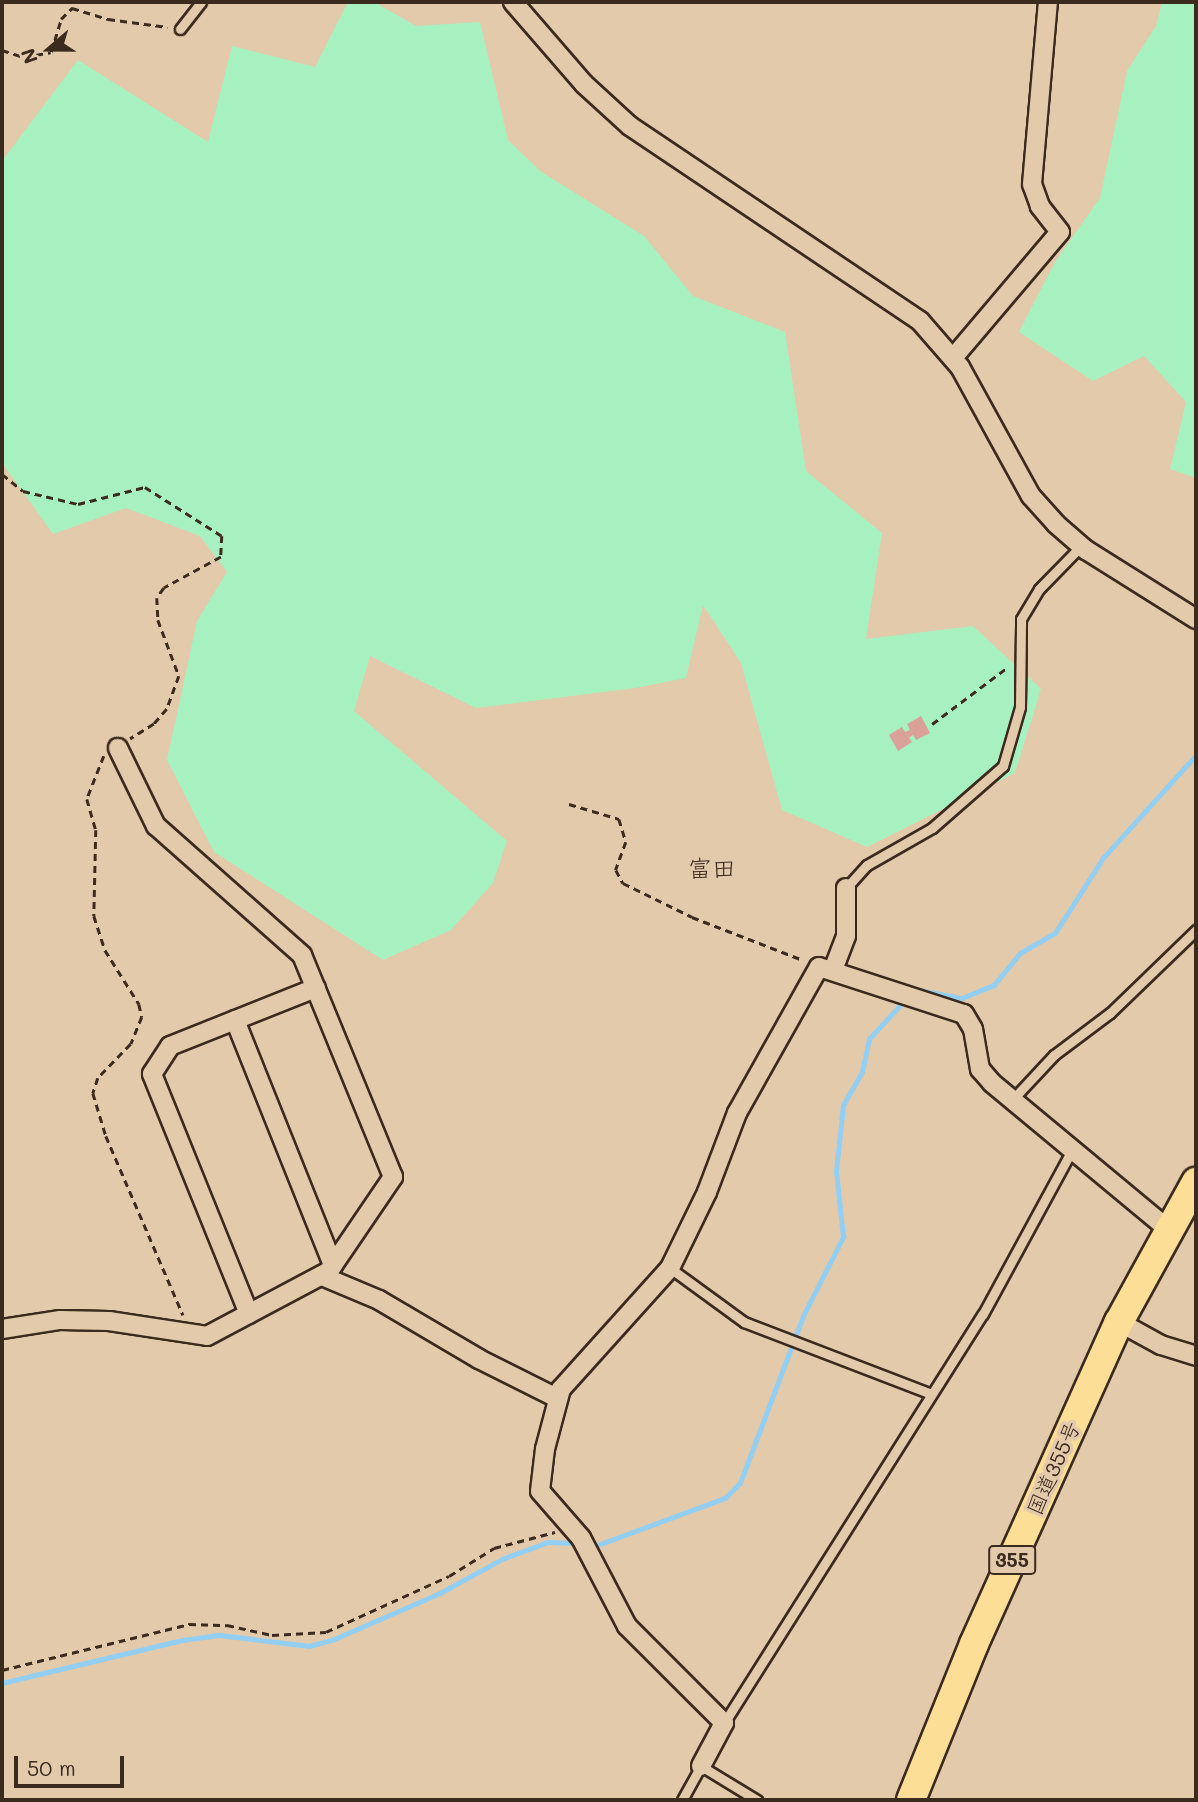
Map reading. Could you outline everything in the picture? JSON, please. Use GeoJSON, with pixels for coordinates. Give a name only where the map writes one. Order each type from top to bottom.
{"type":"FeatureCollection","features":[{"type":"Feature","properties":{"kind":"highway","name":"国道355号"},"geometry":{"type":"LineString","coordinates":[[911,1800],[974,1644],[1119,1322],[1168,1228],[1196,1182]]}},
{"type":"Feature","properties":{"kind":"street"},"geometry":{"type":"LineString","coordinates":[[513,2],[584,84],[630,126],[920,321],[953,358],[1031,496],[1081,546],[1196,618]]}},
{"type":"Feature","properties":{"kind":"street"},"geometry":{"type":"LineString","coordinates":[[953,358],[1060,232],[1040,206],[1032,184],[1048,2]]}},
{"type":"Feature","properties":{"kind":"street"},"geometry":{"type":"LineString","coordinates":[[2,1329],[85,1321],[207,1336],[327,1270],[393,1177],[302,955],[156,826],[118,748]]}},
{"type":"Feature","properties":{"kind":"street"},"geometry":{"type":"LineString","coordinates":[[701,1766],[724,1723],[627,1626],[572,1526],[540,1491],[557,1398],[608,1332],[670,1268],[707,1192],[737,1113],[846,936],[846,888]]}},
{"type":"Feature","properties":{"kind":"street"},"geometry":{"type":"LineString","coordinates":[[826,969],[964,1014],[973,1029],[980,1069],[1012,1100],[1168,1228]]}},
{"type":"Feature","properties":{"kind":"street"},"geometry":{"type":"LineString","coordinates":[[249,1314],[152,1074],[170,1046],[316,988]]}},
{"type":"Feature","properties":{"kind":"street"},"geometry":{"type":"LineString","coordinates":[[235,1020],[327,1270],[478,1359],[557,1398]]}},
{"type":"Feature","properties":{"kind":"street"},"geometry":{"type":"LineString","coordinates":[[1119,1322],[1161,1345],[1196,1356]]}},
{"type":"Feature","properties":{"kind":"lane"},"geometry":{"type":"LineString","coordinates":[[180,29],[201,2]]}},
{"type":"Feature","properties":{"kind":"lane"},"geometry":{"type":"LineString","coordinates":[[846,888],[867,865],[932,828],[1003,766],[1020,707],[1024,654],[1021,619],[1039,589],[1081,546]]}},
{"type":"Feature","properties":{"kind":"lane"},"geometry":{"type":"LineString","coordinates":[[1012,1100],[1054,1055],[1110,1013],[1196,930]]}},
{"type":"Feature","properties":{"kind":"lane"},"geometry":{"type":"LineString","coordinates":[[724,1723],[929,1393],[999,1287],[1072,1150]]}},
{"type":"Feature","properties":{"kind":"lane"},"geometry":{"type":"LineString","coordinates":[[670,1268],[744,1322],[929,1393]]}},
{"type":"Feature","properties":{"kind":"lane"},"geometry":{"type":"LineString","coordinates":[[682,1800],[701,1766],[757,1800]]}},
{"type":"Feature","properties":{"kind":"path"},"geometry":{"type":"LineString","coordinates":[[2,50],[24,57],[51,52],[61,19],[72,8],[108,19],[180,29]]}},
{"type":"Feature","properties":{"kind":"path"},"geometry":{"type":"LineString","coordinates":[[2,474],[23,491],[78,504],[145,487],[222,536],[221,557],[164,588],[157,598],[158,620],[179,676],[175,694],[154,724],[100,758],[87,799],[96,830],[94,916],[105,950],[139,1003],[142,1017],[131,1044],[98,1078],[93,1093],[106,1136],[176,1290],[188,1334]]}},
{"type":"Feature","properties":{"kind":"path"},"geometry":{"type":"LineString","coordinates":[[932,724],[1024,654]]}},
{"type":"Feature","properties":{"kind":"path"},"geometry":{"type":"LineString","coordinates":[[569,804],[619,819],[626,842],[616,870],[623,883],[692,917],[826,969]]}},
{"type":"Feature","properties":{"kind":"path"},"geometry":{"type":"LineString","coordinates":[[2,1670],[189,1624],[228,1625],[272,1635],[326,1632],[449,1576],[494,1548],[572,1526]]}},
{"type":"Feature","properties":{"kind":"green space"},"geometry":{"type":"Polygon","coordinates":[[[348,2],[374,2],[416,26],[480,22],[508,140],[540,171],[644,236],[693,296],[785,332],[806,471],[882,533],[866,639],[973,626],[1041,689],[1015,773],[867,847],[782,810],[741,663],[703,605],[686,678],[635,688],[476,708],[370,656],[354,711],[507,841],[493,883],[451,930],[383,960],[214,852],[167,760],[197,621],[227,572],[200,536],[126,508],[53,534],[2,463],[2,161],[78,60],[208,142],[232,46],[315,67],[348,2]]]}},
{"type":"Feature","properties":{"kind":"green space"},"geometry":{"type":"Polygon","coordinates":[[[1162,2],[1196,2],[1196,478],[1170,469],[1186,402],[1144,356],[1093,381],[1019,332],[1055,262],[1100,198],[1127,71],[1156,26],[1162,2]]]}},
{"type":"Feature","properties":{"kind":"building"},"geometry":{"type":"Polygon","coordinates":[[[921,716],[930,733],[916,740],[913,735],[909,738],[912,742],[898,751],[889,735],[902,727],[905,732],[910,730],[907,724],[921,716]]]}},
{"type":"Feature","properties":{"kind":"waterway"},"geometry":{"type":"LineString","coordinates":[[919,990],[962,998],[994,985],[1020,953],[1055,933],[1103,858],[1196,755]]}},
{"type":"Feature","properties":{"kind":"waterway"},"geometry":{"type":"LineString","coordinates":[[595,1546],[725,1498],[740,1483],[803,1316],[843,1237],[836,1171],[843,1105],[862,1072],[869,1039],[904,1001]]}},
{"type":"Feature","properties":{"kind":"waterway"},"geometry":{"type":"LineString","coordinates":[[2,1683],[183,1640],[220,1635],[309,1646],[332,1640],[440,1593],[502,1559],[548,1542],[573,1543]]}},
{"type":"Feature","properties":{"kind":"district","name":"富田"},"geometry":{"type":"Point","coordinates":[712,868]}}]}
